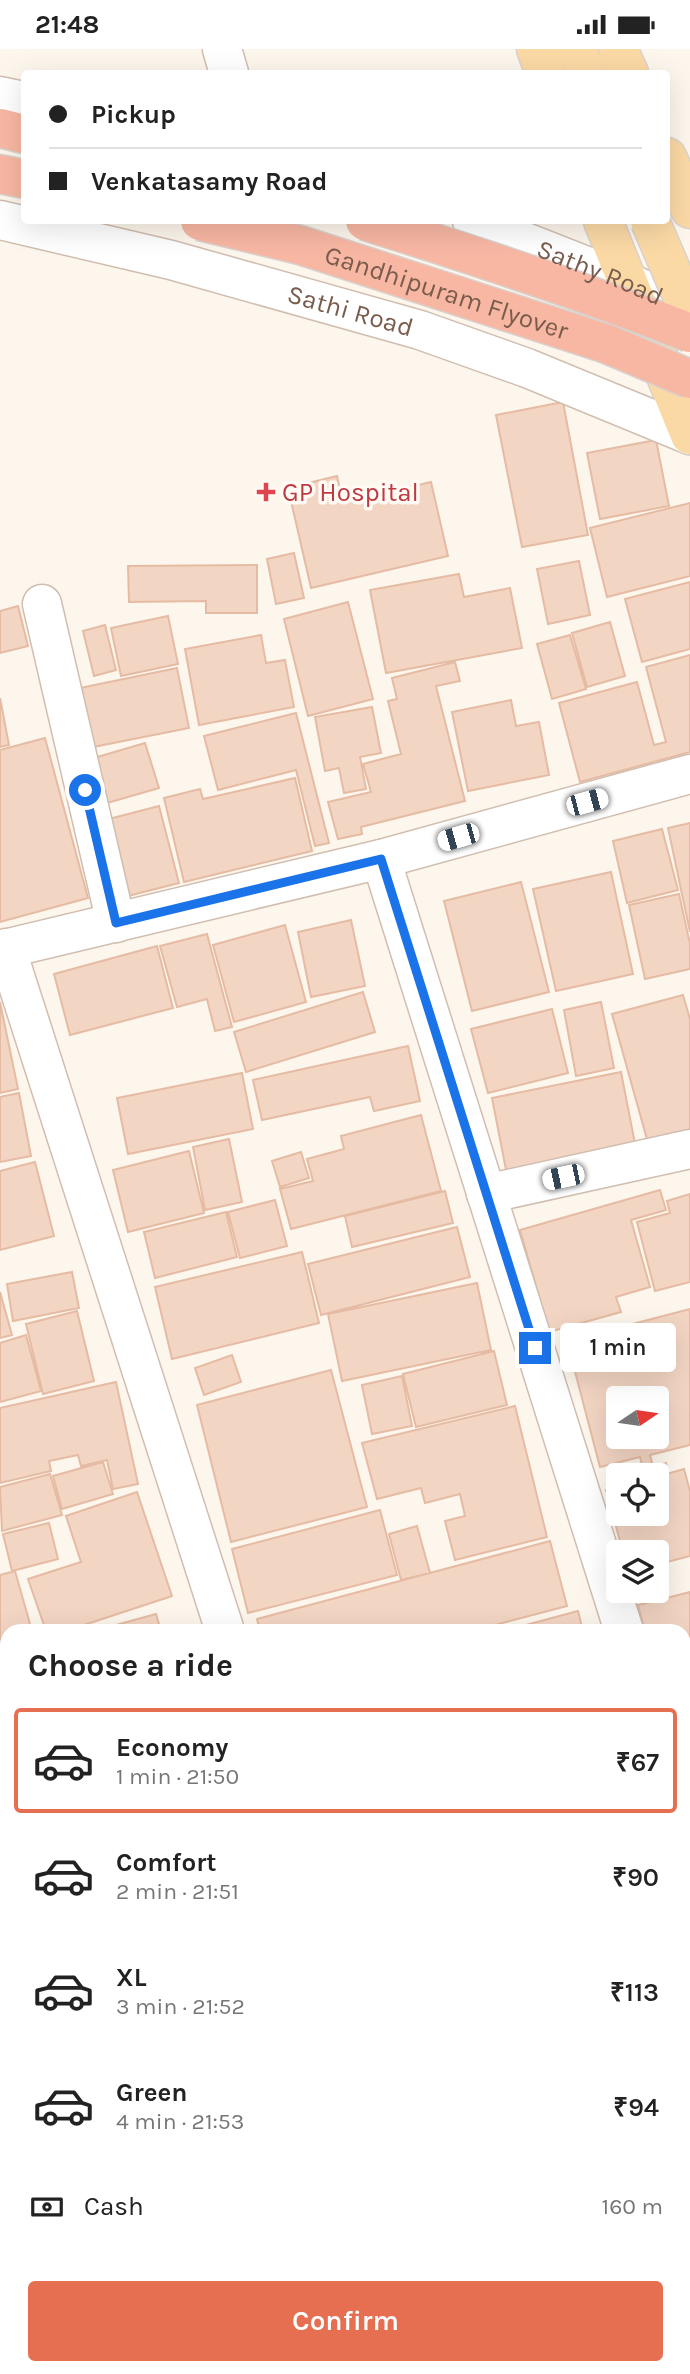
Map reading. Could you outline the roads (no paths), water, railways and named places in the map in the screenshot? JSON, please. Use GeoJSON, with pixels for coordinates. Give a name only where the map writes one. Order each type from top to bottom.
{"type":"FeatureCollection","features":[{"type":"Feature","properties":{"kind":"highway"},"geometry":{"type":"LineString","coordinates":[[0,128],[21,133]]}},
{"type":"Feature","properties":{"kind":"highway"},"geometry":{"type":"LineString","coordinates":[[0,174],[21,178]]}},
{"type":"Feature","properties":{"kind":"highway","name":"Gandhipuram Flyover"},"geometry":{"type":"LineString","coordinates":[[212,224],[300,245],[607,344],[690,379]]}},
{"type":"Feature","properties":{"kind":"highway","name":"Gandhipuram Flyover"},"geometry":{"type":"LineString","coordinates":[[374,224],[623,306],[690,333]]}},
{"type":"Feature","properties":{"kind":"main road"},"geometry":{"type":"LineString","coordinates":[[536,49],[544,70]]}},
{"type":"Feature","properties":{"kind":"main road"},"geometry":{"type":"LineString","coordinates":[[576,49],[586,70]]}},
{"type":"Feature","properties":{"kind":"main road"},"geometry":{"type":"LineString","coordinates":[[618,49],[628,70]]}},
{"type":"Feature","properties":{"kind":"main road"},"geometry":{"type":"LineString","coordinates":[[670,164],[690,209]]}},
{"type":"Feature","properties":{"kind":"main road"},"geometry":{"type":"LineString","coordinates":[[604,224],[690,435]]}},
{"type":"Feature","properties":{"kind":"main road"},"geometry":{"type":"LineString","coordinates":[[651,224],[690,312]]}},
{"type":"Feature","properties":{"kind":"street"},"geometry":{"type":"LineString","coordinates":[[222,49],[228,70]]}},
{"type":"Feature","properties":{"kind":"street"},"geometry":{"type":"LineString","coordinates":[[0,96],[21,100]]}},
{"type":"Feature","properties":{"kind":"street","name":"Sathi Road"},"geometry":{"type":"LineString","coordinates":[[0,219],[171,260],[420,330],[527,369],[690,435]]}},
{"type":"Feature","properties":{"kind":"street","name":"Sathy Road"},"geometry":{"type":"LineString","coordinates":[[480,224],[627,282],[690,312]]}},
{"type":"Feature","properties":{"kind":"street"},"geometry":{"type":"LineString","coordinates":[[42,604],[116,923]]}},
{"type":"Feature","properties":{"kind":"street"},"geometry":{"type":"LineString","coordinates":[[223,1624],[3,949],[381,859],[690,774]]}},
{"type":"Feature","properties":{"kind":"street"},"geometry":{"type":"LineString","coordinates":[[381,859],[622,1624]]}},
{"type":"Feature","properties":{"kind":"street"},"geometry":{"type":"LineString","coordinates":[[486,1194],[690,1149]]}},
{"type":"Feature","properties":{"kind":"place","name":"GP Hospital"},"geometry":{"type":"Point","coordinates":[266,492]}}]}
